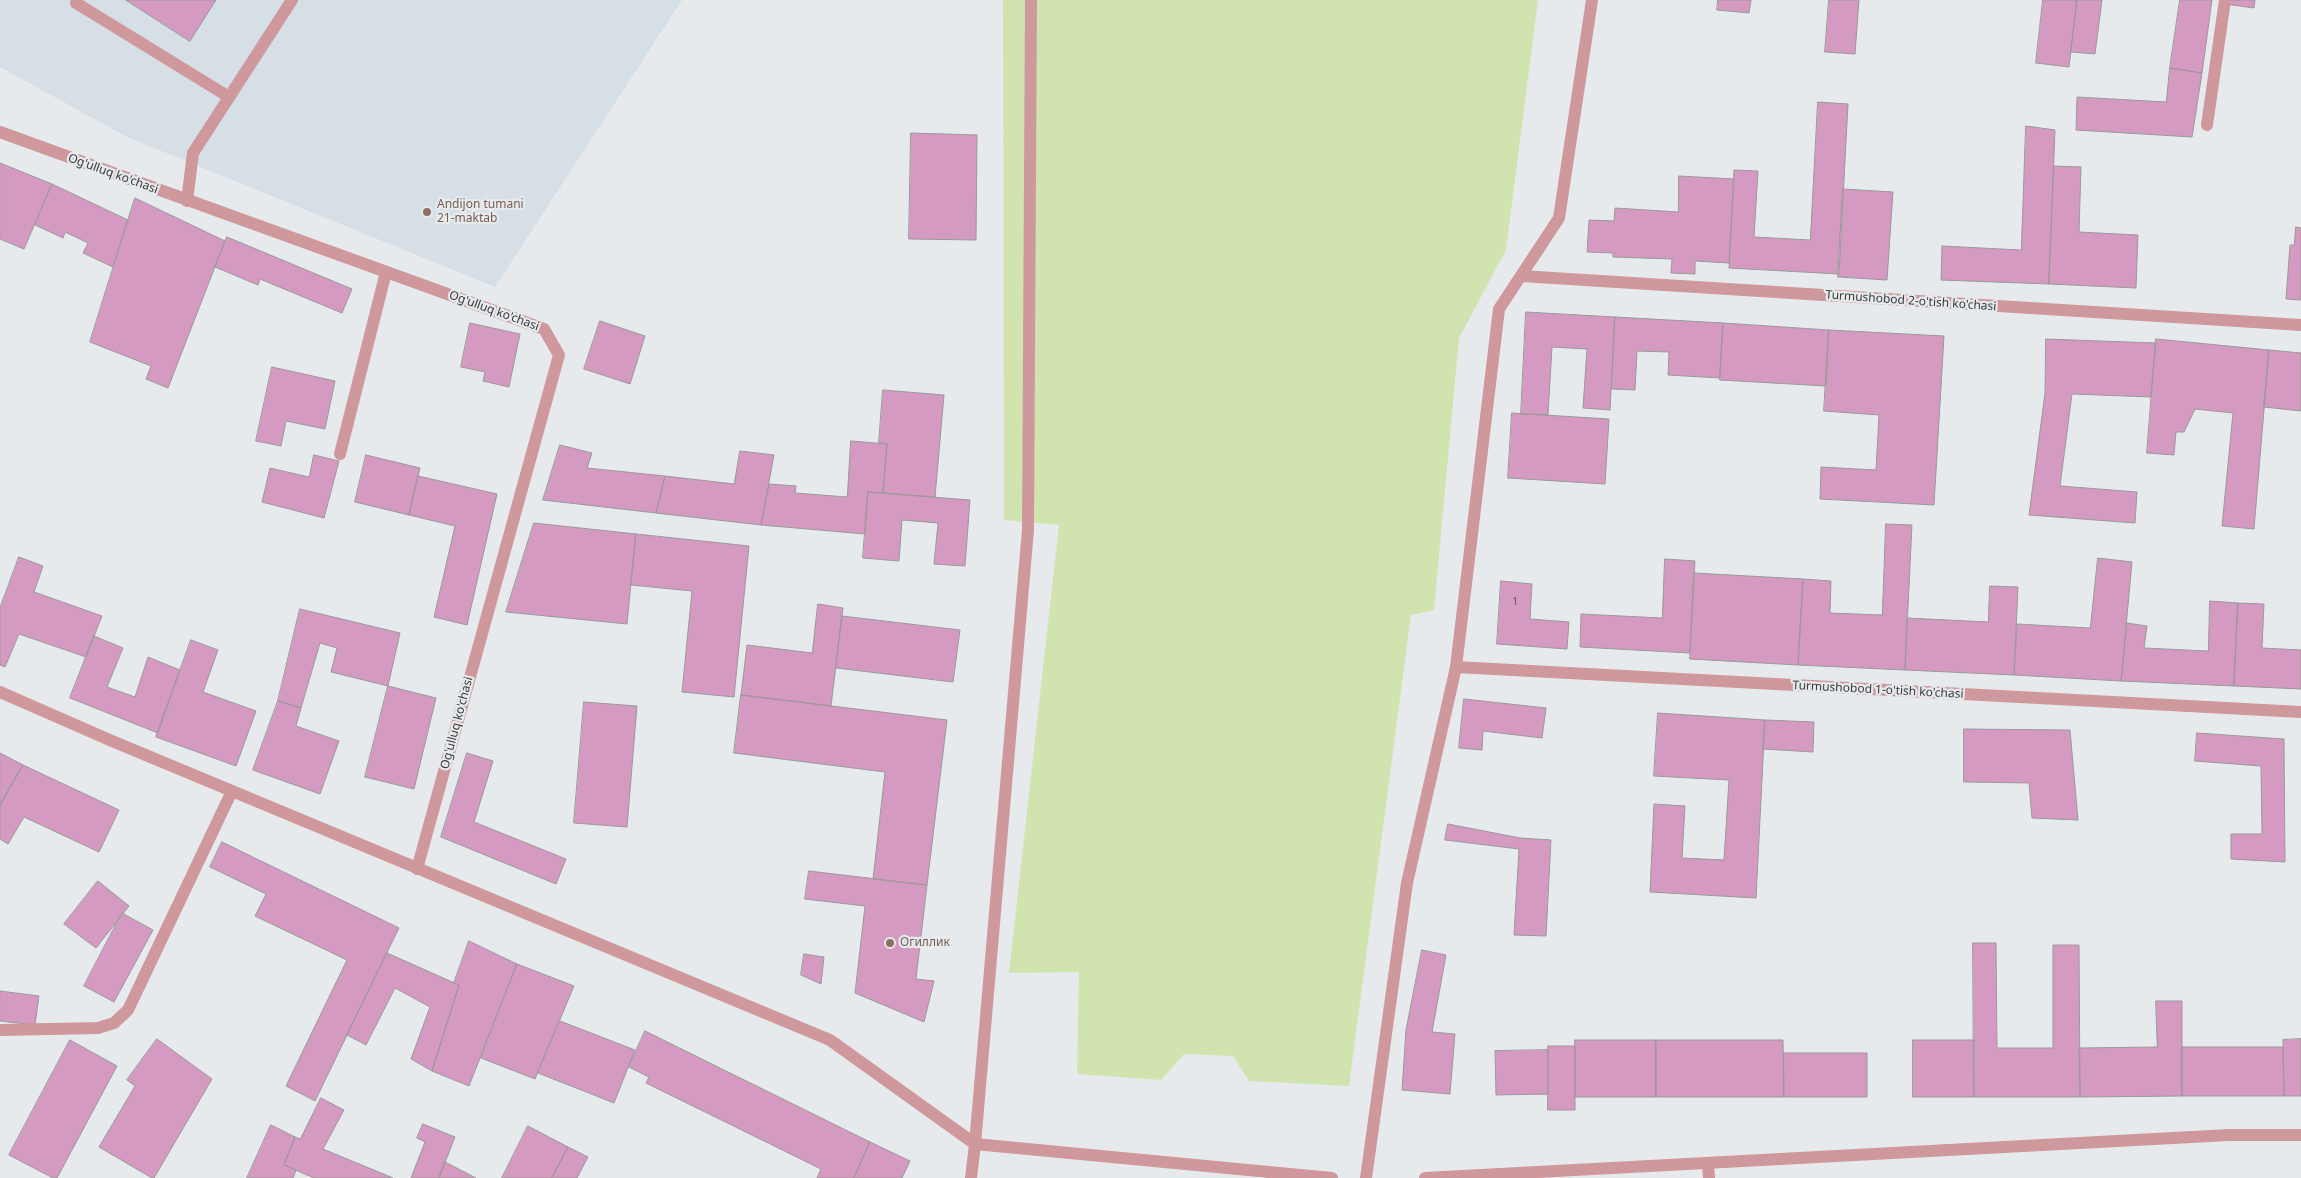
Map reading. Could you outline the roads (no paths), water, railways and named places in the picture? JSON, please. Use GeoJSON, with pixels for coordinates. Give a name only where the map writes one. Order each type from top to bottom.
{"type":"FeatureCollection","features":[{"type":"Feature","properties":{"kind":"street"},"geometry":{"type":"LineString","coordinates":[[188,201],[193,153],[292,0]]}},
{"type":"Feature","properties":{"kind":"street"},"geometry":{"type":"LineString","coordinates":[[971,1178],[1028,530],[1031,0]]}},
{"type":"Feature","properties":{"kind":"street"},"geometry":{"type":"LineString","coordinates":[[1366,1178],[1407,884],[1456,667],[1499,309],[1559,218],[1592,0]]}},
{"type":"Feature","properties":{"kind":"street"},"geometry":{"type":"LineString","coordinates":[[2207,125],[2225,0]]}},
{"type":"Feature","properties":{"kind":"street"},"geometry":{"type":"LineString","coordinates":[[76,3],[229,97]]}},
{"type":"Feature","properties":{"kind":"street","name":"Og'ulluq ko'chasi"},"geometry":{"type":"LineString","coordinates":[[0,132],[544,329],[559,355],[417,869]]}},
{"type":"Feature","properties":{"kind":"street"},"geometry":{"type":"LineString","coordinates":[[340,454],[386,272]]}},
{"type":"Feature","properties":{"kind":"street","name":"Turmushobod 2-o'tish ko'chasi"},"geometry":{"type":"LineString","coordinates":[[1521,276],[2301,325]]}},
{"type":"Feature","properties":{"kind":"street","name":"Turmushobod 1-o'tish ko'chasi"},"geometry":{"type":"LineString","coordinates":[[1456,667],[2301,712]]}},
{"type":"Feature","properties":{"kind":"street"},"geometry":{"type":"LineString","coordinates":[[0,692],[232,792],[830,1040],[975,1144],[1332,1178]]}},
{"type":"Feature","properties":{"kind":"street"},"geometry":{"type":"LineString","coordinates":[[0,1030],[98,1028],[114,1023],[128,1010],[232,792]]}},
{"type":"Feature","properties":{"kind":"street"},"geometry":{"type":"LineString","coordinates":[[1425,1178],[2229,1134],[2301,1135]]}},
{"type":"Feature","properties":{"kind":"street"},"geometry":{"type":"LineString","coordinates":[[1708,1163],[1709,1178]]}},
{"type":"Feature","properties":{"kind":"place","name":"Andijon tumani 21-maktab"},"geometry":{"type":"Point","coordinates":[427,212]}},
{"type":"Feature","properties":{"kind":"place","name":"Огиллик"},"geometry":{"type":"Point","coordinates":[890,943]}}]}
